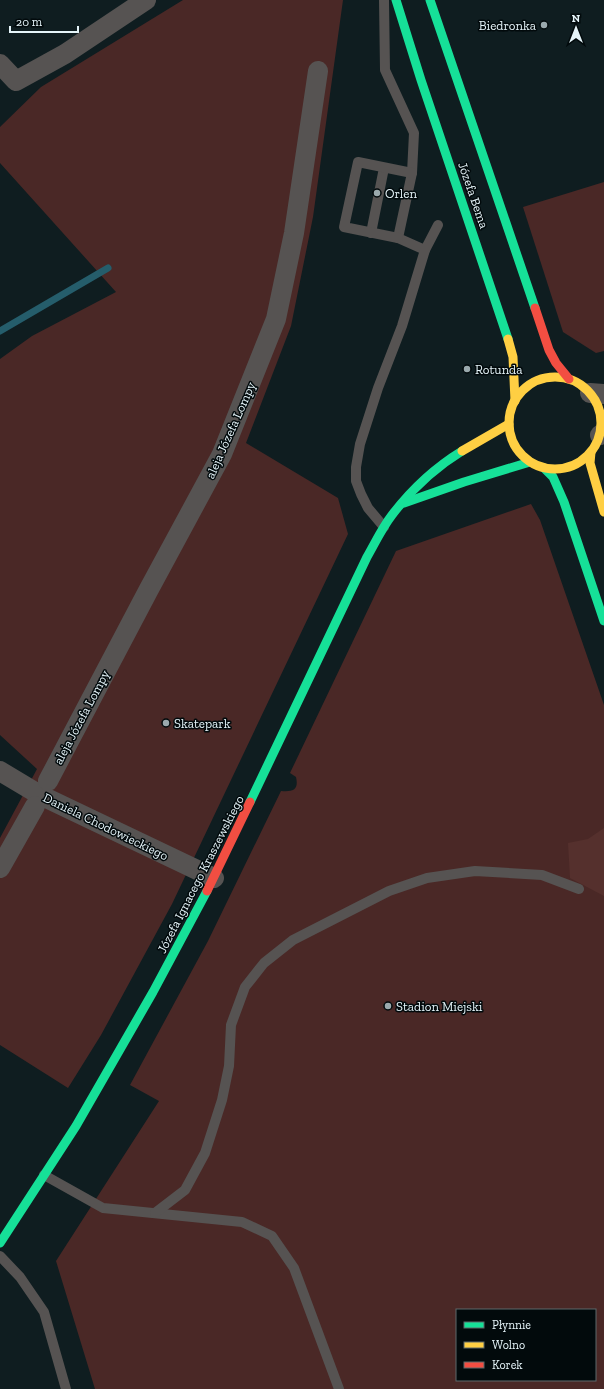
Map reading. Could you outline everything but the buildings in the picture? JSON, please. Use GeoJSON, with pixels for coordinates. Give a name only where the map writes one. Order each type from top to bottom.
{"type":"FeatureCollection","features":[{"type":"Feature","properties":{"kind":"main road","name":"Józefa Bema"},"geometry":{"type":"LineString","coordinates":[[396,0],[421,80],[506,329],[513,357],[514,401]]}},
{"type":"Feature","properties":{"kind":"main road","name":"Józefa Bema"},"geometry":{"type":"LineString","coordinates":[[430,0],[549,350],[556,363],[569,379]]}},
{"type":"Feature","properties":{"kind":"main road"},"geometry":{"type":"LineString","coordinates":[[553,377],[569,379],[597,394],[602,434],[586,458],[573,466],[566,468],[544,468],[524,458],[516,448],[511,437],[509,424],[510,413],[514,401],[530,384],[545,378],[553,377]]}},
{"type":"Feature","properties":{"kind":"main road","name":"Józefa Ignacego Kraszewskiego"},"geometry":{"type":"LineString","coordinates":[[0,1244],[76,1126],[153,992],[214,878],[367,557],[384,527],[401,505],[423,481],[451,458],[509,424]]}},
{"type":"Feature","properties":{"kind":"main road"},"geometry":{"type":"LineString","coordinates":[[591,452],[590,463],[604,512]]}},
{"type":"Feature","properties":{"kind":"main road"},"geometry":{"type":"LineString","coordinates":[[401,505],[458,484],[530,462]]}},
{"type":"Feature","properties":{"kind":"main road"},"geometry":{"type":"LineString","coordinates":[[544,468],[553,477],[564,502],[604,621]]}},
{"type":"Feature","properties":{"kind":"street"},"geometry":{"type":"LineString","coordinates":[[0,64],[16,81],[65,54],[146,0]]}},
{"type":"Feature","properties":{"kind":"street","name":"aleja Józefa Lompy"},"geometry":{"type":"LineString","coordinates":[[48,780],[222,454],[276,319],[294,233],[318,72]]}},
{"type":"Feature","properties":{"kind":"street","name":"Daniela Chodowieckiego"},"geometry":{"type":"LineString","coordinates":[[0,771],[40,795],[214,878]]}},
{"type":"Feature","properties":{"kind":"street"},"geometry":{"type":"LineString","coordinates":[[0,868],[35,806]]}},
{"type":"Feature","properties":{"kind":"lane"},"geometry":{"type":"LineString","coordinates":[[384,0],[385,70],[414,133],[412,173],[398,238]]}},
{"type":"Feature","properties":{"kind":"lane"},"geometry":{"type":"LineString","coordinates":[[412,173],[358,162],[344,227],[398,238],[425,250]]}},
{"type":"Feature","properties":{"kind":"lane"},"geometry":{"type":"LineString","coordinates":[[371,233],[384,168]]}},
{"type":"Feature","properties":{"kind":"lane"},"geometry":{"type":"LineString","coordinates":[[384,527],[368,508],[361,494],[356,481],[356,467],[362,437],[378,388],[402,326],[425,250],[438,225]]}},
{"type":"Feature","properties":{"kind":"lane"},"geometry":{"type":"LineString","coordinates":[[155,1213],[185,1190],[205,1153],[222,1100],[229,1066],[231,1025],[245,987],[264,964],[293,940],[389,891],[427,878],[475,871],[542,875],[579,889]]}},
{"type":"Feature","properties":{"kind":"lane"},"geometry":{"type":"LineString","coordinates":[[44,1175],[103,1208],[242,1222],[272,1236],[294,1268],[338,1389]]}},
{"type":"Feature","properties":{"kind":"lane"},"geometry":{"type":"LineString","coordinates":[[0,1256],[20,1277],[44,1312],[66,1389]]}},
{"type":"Feature","properties":{"kind":"shaded area"},"geometry":{"type":"Polygon","coordinates":[[[183,0],[343,0],[313,217],[291,326],[246,443],[338,498],[348,534],[172,904],[101,1035],[68,1088],[0,1045],[0,838],[37,769],[0,735],[0,359],[32,336],[116,292],[0,163],[0,127],[41,87],[183,0]]]}},
{"type":"Feature","properties":{"kind":"shaded area"},"geometry":{"type":"Polygon","coordinates":[[[604,182],[604,351],[596,353],[563,332],[523,207],[604,182]]]}},
{"type":"Feature","properties":{"kind":"shaded area","name":"Stadion Miejski"},"geometry":{"type":"Polygon","coordinates":[[[531,504],[540,520],[604,705],[604,1389],[95,1389],[56,1261],[159,1101],[130,1085],[208,941],[281,791],[289,791],[296,787],[296,777],[290,773],[396,551],[531,504]]]}},
{"type":"Feature","properties":{"kind":"shaded area"},"geometry":{"type":"Polygon","coordinates":[[[604,828],[604,896],[570,878],[568,843],[588,839],[604,828]]]}},
{"type":"Feature","properties":{"kind":"waterway"},"geometry":{"type":"LineString","coordinates":[[0,331],[108,268]]}},
{"type":"Feature","properties":{"kind":"traffic: fast"},"geometry":{"type":"LineString","coordinates":[[396,0],[421,80],[508,339]]}},
{"type":"Feature","properties":{"kind":"traffic: fast"},"geometry":{"type":"LineString","coordinates":[[430,0],[535,308]]}},
{"type":"Feature","properties":{"kind":"traffic: fast"},"geometry":{"type":"LineString","coordinates":[[250,802],[367,557],[388,520],[399,506],[433,472],[462,451]]}},
{"type":"Feature","properties":{"kind":"traffic: fast"},"geometry":{"type":"LineString","coordinates":[[404,503],[464,482],[530,462]]}},
{"type":"Feature","properties":{"kind":"traffic: fast"},"geometry":{"type":"LineString","coordinates":[[544,468],[553,477],[564,502],[604,621]]}},
{"type":"Feature","properties":{"kind":"traffic: fast"},"geometry":{"type":"LineString","coordinates":[[0,1243],[76,1126],[153,992],[207,891]]}},
{"type":"Feature","properties":{"kind":"traffic: slow"},"geometry":{"type":"LineString","coordinates":[[508,339],[513,357],[515,401]]}},
{"type":"Feature","properties":{"kind":"traffic: slow"},"geometry":{"type":"LineString","coordinates":[[555,377],[564,378],[581,385],[593,397],[600,414],[601,423],[600,432],[593,449],[581,461],[564,468],[555,469],[546,468],[529,461],[517,449],[510,432],[509,423],[510,414],[517,397],[529,385],[546,378],[555,377]]}},
{"type":"Feature","properties":{"kind":"traffic: slow"},"geometry":{"type":"LineString","coordinates":[[462,451],[509,424]]}},
{"type":"Feature","properties":{"kind":"traffic: slow"},"geometry":{"type":"LineString","coordinates":[[591,452],[590,463],[604,512]]}},
{"type":"Feature","properties":{"kind":"traffic: jam"},"geometry":{"type":"LineString","coordinates":[[535,308],[549,350],[556,363],[569,379]]}},
{"type":"Feature","properties":{"kind":"traffic: jam"},"geometry":{"type":"LineString","coordinates":[[207,891],[250,802]]}},
{"type":"Feature","properties":{"kind":"place","name":"Biedronka"},"geometry":{"type":"Point","coordinates":[544,25]}},
{"type":"Feature","properties":{"kind":"place","name":"Orlen"},"geometry":{"type":"Point","coordinates":[377,193]}},
{"type":"Feature","properties":{"kind":"place","name":"Rotunda"},"geometry":{"type":"Point","coordinates":[467,369]}},
{"type":"Feature","properties":{"kind":"place","name":"Skatepark"},"geometry":{"type":"Point","coordinates":[166,723]}},
{"type":"Feature","properties":{"kind":"place","name":"Stadion Miejski"},"geometry":{"type":"Point","coordinates":[388,1006]}}]}
